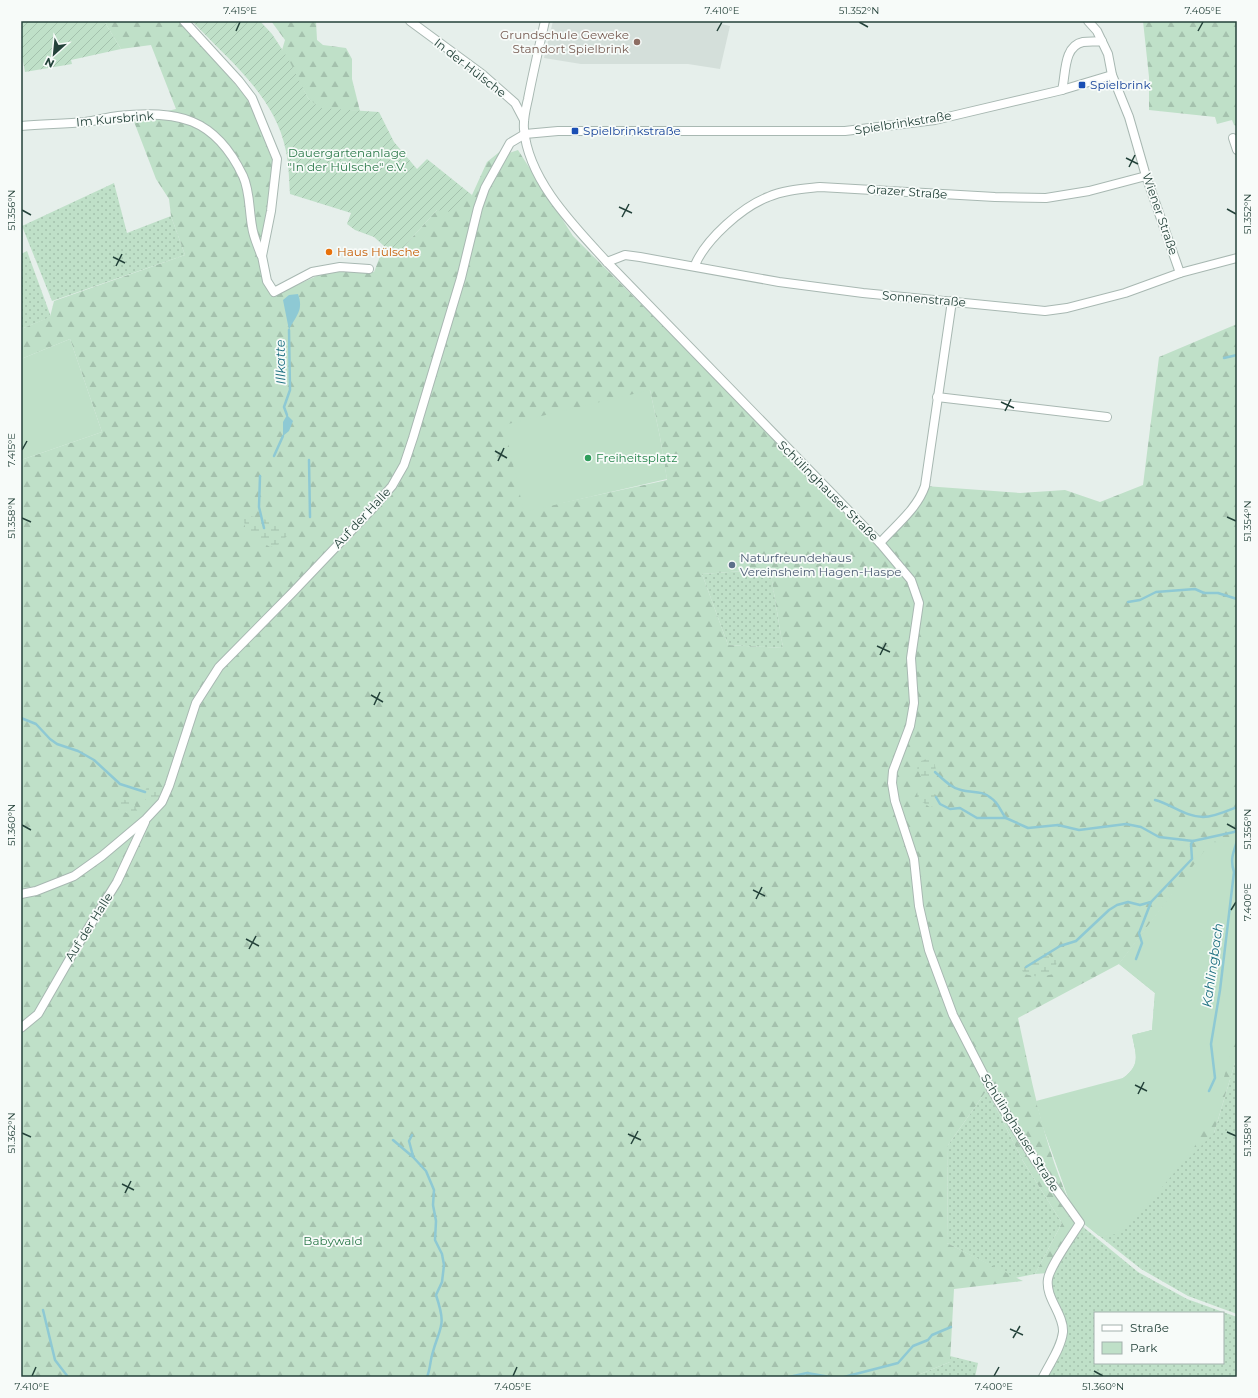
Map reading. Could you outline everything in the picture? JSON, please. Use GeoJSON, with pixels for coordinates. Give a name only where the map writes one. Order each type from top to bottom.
{"type":"FeatureCollection","features":[{"type":"Feature","properties":{"kind":"street"},"geometry":{"type":"LineString","coordinates":[[184,21],[239,81],[252,98],[277,159],[271,211],[262,259]]}},
{"type":"Feature","properties":{"kind":"street","name":"In der Hülsche"},"geometry":{"type":"LineString","coordinates":[[410,21],[482,74],[515,103],[524,120]]}},
{"type":"Feature","properties":{"kind":"street"},"geometry":{"type":"LineString","coordinates":[[524,120],[546,21]]}},
{"type":"Feature","properties":{"kind":"street","name":"Wiener Straße"},"geometry":{"type":"LineString","coordinates":[[1088,21],[1097,31],[1108,54],[1112,75],[1129,117],[1146,176],[1180,273]]}},
{"type":"Feature","properties":{"kind":"street"},"geometry":{"type":"LineString","coordinates":[[1062,90],[1067,58],[1073,47],[1084,42],[1102,41]]}},
{"type":"Feature","properties":{"kind":"street","name":"Spielbrinkstraße"},"geometry":{"type":"LineString","coordinates":[[525,134],[558,131],[845,131],[935,120],[1062,90],[1112,75]]}},
{"type":"Feature","properties":{"kind":"street","name":"Im Kursbrink"},"geometry":{"type":"LineString","coordinates":[[21,126],[85,122],[117,116],[150,114],[182,117],[205,127],[218,138],[228,150],[243,177],[250,201],[252,227],[267,280],[274,292],[312,272],[340,267],[369,269]]}},
{"type":"Feature","properties":{"kind":"street","name":"Schülinghauser Straße"},"geometry":{"type":"LineString","coordinates":[[524,120],[527,150],[543,182],[571,224],[606,262],[880,543],[911,580],[919,604],[911,658],[914,703],[910,726],[893,771],[892,783],[895,801],[914,859],[919,906],[929,950],[953,1015],[991,1089],[1035,1160],[1080,1223],[1048,1274],[1048,1289],[1062,1324],[1063,1331],[1060,1343],[1043,1377]]}},
{"type":"Feature","properties":{"kind":"street","name":"Auf der Halle"},"geometry":{"type":"LineString","coordinates":[[21,894],[36,891],[74,876],[102,856],[146,819],[162,802],[169,786],[196,703],[219,666],[373,508],[392,486],[404,465],[461,278],[480,202],[493,172],[510,143],[525,134]]}},
{"type":"Feature","properties":{"kind":"street"},"geometry":{"type":"LineString","coordinates":[[1233,138],[1237,150]]}},
{"type":"Feature","properties":{"kind":"street","name":"Grazer Straße"},"geometry":{"type":"LineString","coordinates":[[695,265],[699,256],[728,223],[768,197],[791,190],[820,187],[994,197],[1046,198],[1090,192],[1146,176]]}},
{"type":"Feature","properties":{"kind":"street","name":"Sonnenstraße"},"geometry":{"type":"LineString","coordinates":[[606,262],[625,255],[695,265],[786,283],[863,293],[1045,311],[1060,309],[1125,293],[1180,273],[1237,258]]}},
{"type":"Feature","properties":{"kind":"street"},"geometry":{"type":"LineString","coordinates":[[880,543],[915,507],[921,498],[925,486],[952,301]]}},
{"type":"Feature","properties":{"kind":"street"},"geometry":{"type":"LineString","coordinates":[[937,397],[1106,417]]}},
{"type":"Feature","properties":{"kind":"street","name":"Auf der Halle"},"geometry":{"type":"LineString","coordinates":[[21,1028],[38,1014],[76,948],[117,882],[146,819]]}},
{"type":"Feature","properties":{"kind":"shaded area","name":"Grundschule Geweke Standort Spielbrink"},"geometry":{"type":"Polygon","coordinates":[[[553,21],[709,21],[730,26],[720,69],[688,64],[581,64],[544,58],[553,21]]]}},
{"type":"Feature","properties":{"kind":"green space"},"geometry":{"type":"Polygon","coordinates":[[[21,21],[104,21],[121,49],[71,60],[72,64],[25,72],[21,51],[21,21]]]}},
{"type":"Feature","properties":{"kind":"green space","name":"Babywald"},"geometry":{"type":"Polygon","coordinates":[[[104,21],[180,21],[250,101],[276,160],[258,255],[262,277],[267,286],[297,285],[319,275],[337,271],[374,272],[384,246],[399,252],[437,210],[472,195],[487,162],[503,149],[509,153],[518,150],[573,236],[880,543],[925,486],[1020,493],[1065,490],[1100,502],[1143,485],[1159,357],[1237,324],[1237,1056],[1214,1133],[1188,1159],[1195,1007],[1211,843],[1119,964],[1018,1018],[1042,1124],[1059,1176],[1081,1225],[1048,1273],[1035,1274],[1062,1223],[1023,1161],[987,1090],[948,1145],[947,1243],[1023,1281],[954,1289],[950,1362],[913,1377],[21,1377],[21,460],[102,432],[70,339],[21,359],[21,329],[50,317],[54,301],[185,255],[171,216],[169,199],[156,179],[133,119],[176,109],[151,45],[121,49],[104,21]],[[650,390],[524,511],[667,480],[650,390]],[[770,569],[702,574],[728,645],[783,648],[770,569]]]}},
{"type":"Feature","properties":{"kind":"green space","name":"Dauergartenanlage \"In der Hülsche\" e.V."},"geometry":{"type":"Polygon","coordinates":[[[192,21],[260,21],[272,34],[289,60],[308,98],[320,108],[379,112],[394,142],[417,169],[427,159],[472,195],[451,212],[437,210],[399,252],[384,246],[374,237],[355,230],[347,224],[351,213],[290,194],[286,151],[280,131],[272,113],[261,96],[235,65],[192,21]]]}},
{"type":"Feature","properties":{"kind":"green space"},"geometry":{"type":"Polygon","coordinates":[[[271,21],[316,21],[317,40],[323,45],[346,48],[352,59],[352,79],[360,111],[320,109],[308,98],[282,50],[285,40],[271,21]]]}},
{"type":"Feature","properties":{"kind":"green space"},"geometry":{"type":"Polygon","coordinates":[[[1143,21],[1237,21],[1237,126],[1234,125],[1232,120],[1217,124],[1215,117],[1149,110],[1149,77],[1143,21]]]}},
{"type":"Feature","properties":{"kind":"green space"},"geometry":{"type":"Polygon","coordinates":[[[114,183],[127,233],[171,216],[185,255],[52,301],[22,226],[114,183]]]}},
{"type":"Feature","properties":{"kind":"green space"},"geometry":{"type":"Polygon","coordinates":[[[27,251],[51,317],[21,329],[21,254],[27,251]]]}},
{"type":"Feature","properties":{"kind":"green space"},"geometry":{"type":"Polygon","coordinates":[[[70,339],[102,432],[21,460],[21,359],[70,339]]]}},
{"type":"Feature","properties":{"kind":"green space","name":"Freiheitsplatz"},"geometry":{"type":"Polygon","coordinates":[[[650,390],[667,479],[524,512],[504,425],[650,390]]]}},
{"type":"Feature","properties":{"kind":"green space"},"geometry":{"type":"Polygon","coordinates":[[[243,514],[279,523],[281,528],[290,533],[277,546],[270,547],[246,533],[243,514]]]}},
{"type":"Feature","properties":{"kind":"green space"},"geometry":{"type":"Polygon","coordinates":[[[770,569],[783,648],[728,645],[702,574],[770,569]]]}},
{"type":"Feature","properties":{"kind":"green space"},"geometry":{"type":"Polygon","coordinates":[[[929,758],[934,761],[936,770],[934,775],[922,779],[917,768],[921,761],[929,758]]]}},
{"type":"Feature","properties":{"kind":"green space"},"geometry":{"type":"Polygon","coordinates":[[[147,787],[161,795],[153,805],[142,797],[147,787]]]}},
{"type":"Feature","properties":{"kind":"green space"},"geometry":{"type":"Polygon","coordinates":[[[923,790],[937,795],[931,808],[918,799],[917,791],[923,790]]]}},
{"type":"Feature","properties":{"kind":"green space"},"geometry":{"type":"Polygon","coordinates":[[[122,799],[134,803],[138,813],[131,815],[118,809],[122,799]]]}},
{"type":"Feature","properties":{"kind":"green space"},"geometry":{"type":"Polygon","coordinates":[[[1211,842],[1214,1133],[1237,1056],[1237,1314],[1188,1296],[1141,1269],[1083,1223],[1073,1210],[1042,1124],[1123,1078],[1133,1069],[1136,1054],[1132,1035],[1152,1030],[1155,993],[1119,964],[1211,842]]]}},
{"type":"Feature","properties":{"kind":"green space"},"geometry":{"type":"Polygon","coordinates":[[[1211,842],[1237,843],[1237,1032],[1222,1084],[1222,1104],[1214,1120],[1203,1128],[1193,1150],[1139,1215],[1123,1231],[1117,1234],[1099,1236],[1083,1223],[1072,1209],[1042,1124],[1036,1101],[1123,1078],[1133,1069],[1136,1054],[1132,1035],[1152,1030],[1155,993],[1119,964],[1211,842]]]}},
{"type":"Feature","properties":{"kind":"green space"},"geometry":{"type":"Polygon","coordinates":[[[1043,951],[1057,961],[1054,974],[1039,977],[1024,974],[1019,964],[1043,951]]]}},
{"type":"Feature","properties":{"kind":"green space"},"geometry":{"type":"Polygon","coordinates":[[[987,1090],[1023,1161],[1062,1223],[1035,1274],[1015,1278],[947,1243],[948,1145],[987,1090]]]}},
{"type":"Feature","properties":{"kind":"green space"},"geometry":{"type":"Polygon","coordinates":[[[1082,1226],[1138,1272],[1187,1299],[1223,1312],[1094,1312],[1094,1364],[1224,1364],[1224,1312],[1237,1317],[1237,1377],[1046,1377],[1065,1332],[1050,1289],[1050,1274],[1082,1226]]]}},
{"type":"Feature","properties":{"kind":"green space"},"geometry":{"type":"Polygon","coordinates":[[[950,1356],[978,1363],[975,1377],[913,1377],[950,1362],[950,1356]]]}},
{"type":"Feature","properties":{"kind":"water"},"geometry":{"type":"Polygon","coordinates":[[[298,294],[300,309],[289,330],[283,300],[289,295],[298,294]]]}},
{"type":"Feature","properties":{"kind":"water"},"geometry":{"type":"Polygon","coordinates":[[[287,415],[293,421],[289,431],[283,436],[283,422],[287,415]]]}},
{"type":"Feature","properties":{"kind":"waterway","name":"Illkatte"},"geometry":{"type":"LineString","coordinates":[[287,415],[284,407],[290,390],[289,330]]}},
{"type":"Feature","properties":{"kind":"waterway"},"geometry":{"type":"LineString","coordinates":[[1224,358],[1237,355]]}},
{"type":"Feature","properties":{"kind":"waterway"},"geometry":{"type":"LineString","coordinates":[[274,456],[283,436]]}},
{"type":"Feature","properties":{"kind":"waterway"},"geometry":{"type":"LineString","coordinates":[[309,460],[310,517]]}},
{"type":"Feature","properties":{"kind":"waterway"},"geometry":{"type":"LineString","coordinates":[[260,476],[259,507],[264,528]]}},
{"type":"Feature","properties":{"kind":"waterway"},"geometry":{"type":"LineString","coordinates":[[1128,602],[1140,600],[1156,592],[1195,589],[1204,593],[1218,593],[1237,599]]}},
{"type":"Feature","properties":{"kind":"waterway"},"geometry":{"type":"LineString","coordinates":[[21,718],[36,724],[50,739],[57,744],[78,751],[94,760],[120,784],[145,792]]}},
{"type":"Feature","properties":{"kind":"waterway"},"geometry":{"type":"LineString","coordinates":[[935,772],[947,783],[957,789],[988,795],[996,802],[1006,818]]}},
{"type":"Feature","properties":{"kind":"waterway"},"geometry":{"type":"LineString","coordinates":[[936,797],[940,804],[950,809],[960,808],[977,818],[1006,818],[1028,828],[1058,825],[1079,830],[1126,824],[1141,827],[1159,837],[1193,841]]}},
{"type":"Feature","properties":{"kind":"waterway"},"geometry":{"type":"LineString","coordinates":[[1155,800],[1185,813],[1203,817],[1216,815],[1237,807]]}},
{"type":"Feature","properties":{"kind":"waterway"},"geometry":{"type":"LineString","coordinates":[[1026,967],[1060,946],[1076,941],[1109,910],[1117,905],[1128,902],[1140,905],[1151,902],[1192,859],[1191,844],[1193,841],[1234,832],[1237,830]]}},
{"type":"Feature","properties":{"kind":"waterway","name":"Kahlingbach"},"geometry":{"type":"LineString","coordinates":[[1209,1091],[1215,1078],[1211,1044],[1220,990],[1234,872],[1232,856],[1237,841]]}},
{"type":"Feature","properties":{"kind":"waterway"},"geometry":{"type":"LineString","coordinates":[[1136,959],[1142,943],[1139,933],[1151,902]]}},
{"type":"Feature","properties":{"kind":"waterway"},"geometry":{"type":"LineString","coordinates":[[412,1135],[409,1141],[413,1156]]}},
{"type":"Feature","properties":{"kind":"waterway"},"geometry":{"type":"LineString","coordinates":[[393,1140],[413,1157],[426,1171],[434,1190],[433,1205],[436,1221],[435,1240],[442,1254],[444,1265],[442,1282],[436,1295],[442,1321],[427,1377]]}},
{"type":"Feature","properties":{"kind":"waterway"},"geometry":{"type":"LineString","coordinates":[[43,1310],[55,1360],[68,1377]]}},
{"type":"Feature","properties":{"kind":"waterway"},"geometry":{"type":"LineString","coordinates":[[844,1377],[898,1363],[913,1346],[928,1340],[932,1335],[951,1327]]}},
{"type":"Feature","properties":{"kind":"waterway"},"geometry":{"type":"LineString","coordinates":[[789,1377],[807,1373],[830,1377]]}},
{"type":"Feature","properties":{"kind":"place","name":"Grundschule Geweke Standort Spielbrink"},"geometry":{"type":"Point","coordinates":[637,42]}},
{"type":"Feature","properties":{"kind":"place","name":"Spielbrink"},"geometry":{"type":"Point","coordinates":[1082,85]}},
{"type":"Feature","properties":{"kind":"place","name":"Spielbrinkstraße"},"geometry":{"type":"Point","coordinates":[575,131]}},
{"type":"Feature","properties":{"kind":"place","name":"Haus Hülsche"},"geometry":{"type":"Point","coordinates":[329,252]}},
{"type":"Feature","properties":{"kind":"place","name":"Freiheitsplatz"},"geometry":{"type":"Point","coordinates":[588,458]}},
{"type":"Feature","properties":{"kind":"place","name":"Naturfreundehaus Vereinsheim Hagen-Haspe"},"geometry":{"type":"Point","coordinates":[732,565]}}]}
